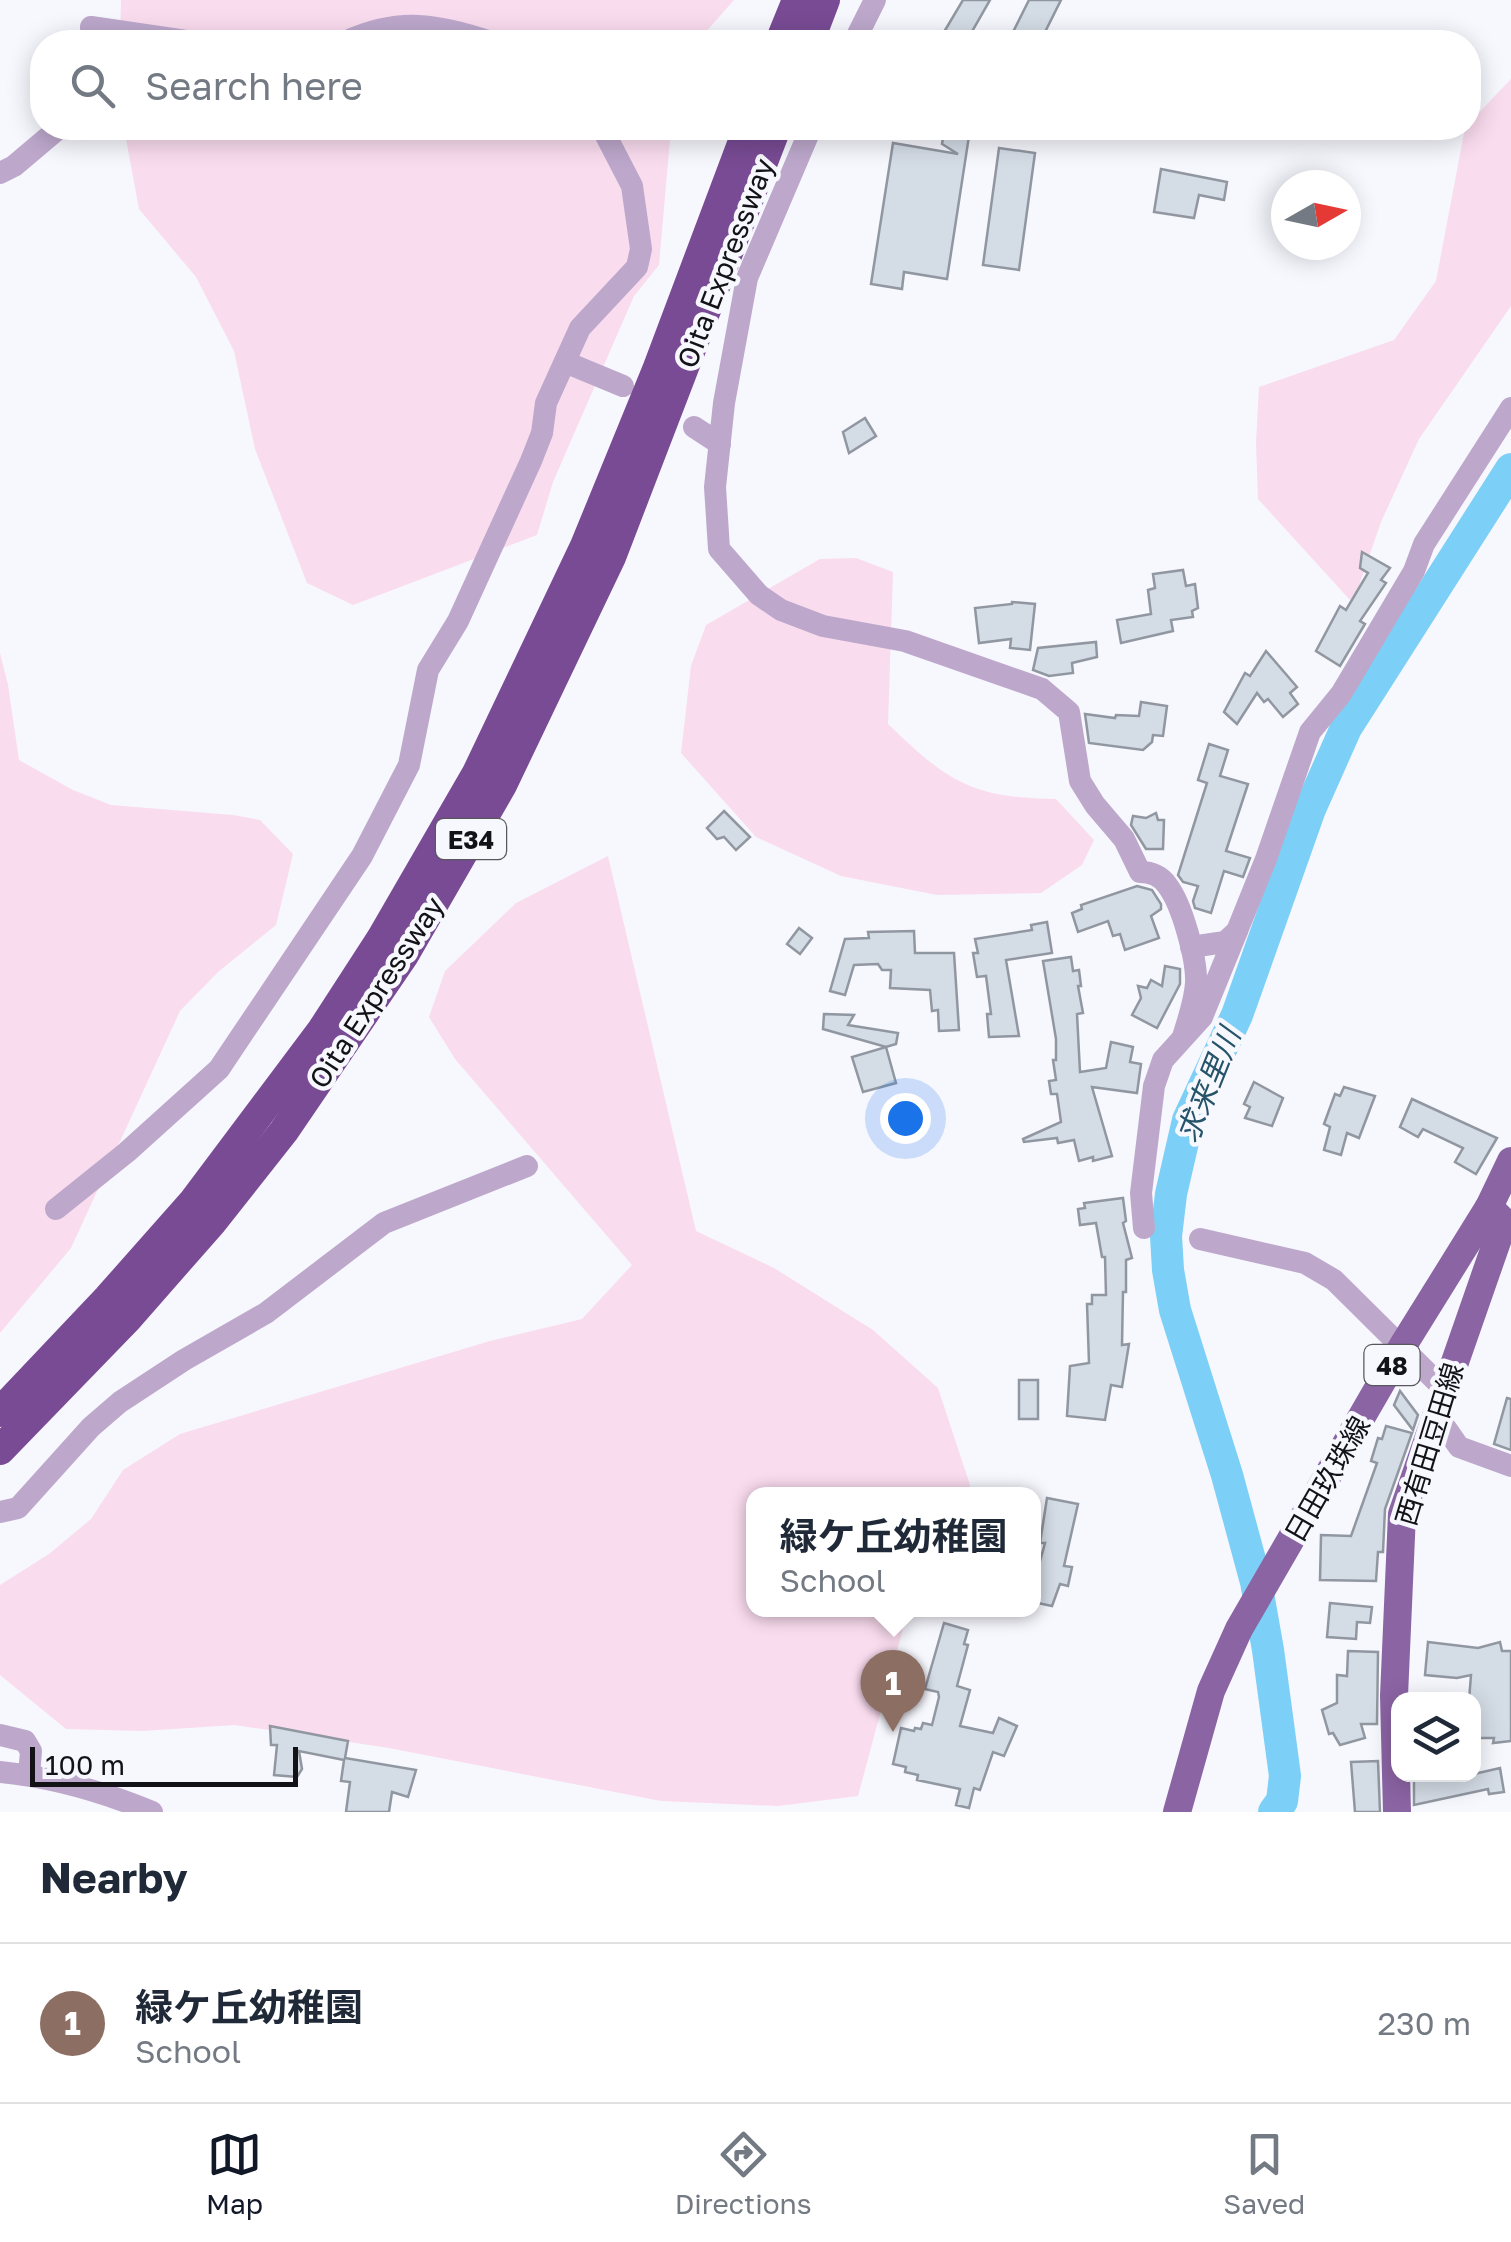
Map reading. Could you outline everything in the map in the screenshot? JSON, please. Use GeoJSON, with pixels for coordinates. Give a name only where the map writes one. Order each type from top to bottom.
{"type":"FeatureCollection","features":[{"type":"Feature","properties":{"kind":"highway"},"geometry":{"type":"LineString","coordinates":[[785,30],[797,0]]}},
{"type":"Feature","properties":{"kind":"highway"},"geometry":{"type":"LineString","coordinates":[[814,30],[825,0]]}},
{"type":"Feature","properties":{"kind":"highway","name":"Oita Expressway"},"geometry":{"type":"LineString","coordinates":[[0,1412],[193,1202],[312,1044],[381,939],[477,773],[585,546],[657,370],[743,140]]}},
{"type":"Feature","properties":{"kind":"highway","name":"Oita Expressway"},"geometry":{"type":"LineString","coordinates":[[0,1450],[127,1319],[213,1221],[284,1131],[404,955],[502,785],[611,557],[682,381],[772,140]]}},
{"type":"Feature","properties":{"kind":"main road","name":"日田玖珠線"},"geometry":{"type":"LineString","coordinates":[[1177,1811],[1211,1691],[1239,1630],[1402,1347],[1489,1208],[1511,1160]]}},
{"type":"Feature","properties":{"kind":"main road","name":"西有田豆田線"},"geometry":{"type":"LineString","coordinates":[[1397,1812],[1394,1696],[1399,1544],[1410,1488],[1502,1227],[1500,1218],[1489,1208]]}},
{"type":"Feature","properties":{"kind":"street"},"geometry":{"type":"LineString","coordinates":[[860,30],[875,0]]}},
{"type":"Feature","properties":{"kind":"street"},"geometry":{"type":"LineString","coordinates":[[380,30],[421,24],[455,30]]}},
{"type":"Feature","properties":{"kind":"street"},"geometry":{"type":"LineString","coordinates":[[0,173],[45,140]]}},
{"type":"Feature","properties":{"kind":"street"},"geometry":{"type":"LineString","coordinates":[[56,1209],[219,1070],[362,856],[409,765],[428,670],[458,621],[531,461],[542,433],[546,403],[564,362],[580,328],[637,266],[640,249],[632,186],[608,140]]}},
{"type":"Feature","properties":{"kind":"street"},"geometry":{"type":"LineString","coordinates":[[806,140],[747,278],[720,444],[716,487],[719,549],[759,595],[780,610],[824,626],[906,641],[1042,689],[1068,712],[1080,781],[1124,840],[1140,872],[1152,872],[1167,885],[1191,947],[1196,980],[1183,1037]]}},
{"type":"Feature","properties":{"kind":"street"},"geometry":{"type":"LineString","coordinates":[[564,362],[623,386]]}},
{"type":"Feature","properties":{"kind":"street"},"geometry":{"type":"LineString","coordinates":[[1144,1228],[1141,1192],[1154,1086],[1163,1060],[1202,1017],[1266,859],[1310,732],[1341,694],[1414,571],[1424,544],[1511,408]]}},
{"type":"Feature","properties":{"kind":"street"},"geometry":{"type":"LineString","coordinates":[[694,427],[720,444]]}},
{"type":"Feature","properties":{"kind":"street"},"geometry":{"type":"LineString","coordinates":[[1191,947],[1225,942],[1237,931]]}},
{"type":"Feature","properties":{"kind":"street"},"geometry":{"type":"LineString","coordinates":[[0,1512],[18,1508],[120,1402],[266,1313],[384,1223],[527,1166]]}},
{"type":"Feature","properties":{"kind":"street"},"geometry":{"type":"LineString","coordinates":[[1200,1239],[1305,1263],[1334,1280],[1402,1347],[1440,1402],[1459,1447],[1511,1466]]}},
{"type":"Feature","properties":{"kind":"street"},"geometry":{"type":"LineString","coordinates":[[0,1735],[24,1741],[31,1751],[29,1775]]}},
{"type":"Feature","properties":{"kind":"street"},"geometry":{"type":"LineString","coordinates":[[0,1772],[115,1796],[152,1812]]}},
{"type":"Feature","properties":{"kind":"shaded area"},"geometry":{"type":"Polygon","coordinates":[[[121,0],[734,0],[708,30],[120,30],[121,0]]]}},
{"type":"Feature","properties":{"kind":"shaded area"},"geometry":{"type":"Polygon","coordinates":[[[1511,79],[1511,306],[1419,439],[1381,522],[1356,594],[1350,600],[1258,499],[1259,387],[1394,340],[1436,281],[1463,140],[1481,140],[1481,110],[1511,79]]]}},
{"type":"Feature","properties":{"kind":"shaded area"},"geometry":{"type":"Polygon","coordinates":[[[126,140],[670,140],[659,265],[634,296],[553,482],[537,535],[353,605],[307,583],[255,449],[234,351],[196,277],[139,209],[126,140]]]}},
{"type":"Feature","properties":{"kind":"shaded area"},"geometry":{"type":"Polygon","coordinates":[[[856,558],[893,572],[888,724],[928,760],[963,783],[1003,795],[1056,799],[1094,840],[1082,865],[1041,893],[937,895],[841,876],[756,837],[681,753],[691,666],[706,625],[820,559],[856,558]]]}},
{"type":"Feature","properties":{"kind":"shaded area"},"geometry":{"type":"Polygon","coordinates":[[[0,653],[19,760],[73,790],[111,805],[260,820],[293,854],[276,925],[218,972],[180,1011],[71,1248],[0,1333],[0,653]]]}},
{"type":"Feature","properties":{"kind":"shaded area"},"geometry":{"type":"Polygon","coordinates":[[[608,856],[696,1231],[774,1268],[873,1330],[938,1388],[970,1487],[746,1487],[746,1617],[906,1617],[858,1796],[778,1806],[661,1801],[389,1748],[235,1725],[142,1731],[66,1729],[0,1675],[0,1585],[49,1554],[91,1519],[123,1470],[180,1434],[490,1341],[582,1319],[632,1265],[455,1059],[429,1017],[445,971],[516,903],[608,856]]]}},
{"type":"Feature","properties":{"kind":"building"},"geometry":{"type":"Polygon","coordinates":[[[963,0],[990,0],[973,30],[945,30],[963,0]]]}},
{"type":"Feature","properties":{"kind":"building"},"geometry":{"type":"Polygon","coordinates":[[[1029,0],[1061,0],[1046,30],[1014,30],[1029,0]]]}},
{"type":"Feature","properties":{"kind":"building"},"geometry":{"type":"Polygon","coordinates":[[[943,140],[968,140],[947,279],[904,272],[902,289],[871,284],[893,143],[958,154],[942,144],[943,140]]]}},
{"type":"Feature","properties":{"kind":"building"},"geometry":{"type":"Polygon","coordinates":[[[999,148],[1035,153],[1019,270],[983,265],[999,148]]]}},
{"type":"Feature","properties":{"kind":"building"},"geometry":{"type":"Polygon","coordinates":[[[1161,169],[1227,182],[1224,200],[1199,195],[1194,218],[1154,212],[1161,169]]]}},
{"type":"Feature","properties":{"kind":"building"},"geometry":{"type":"Polygon","coordinates":[[[865,418],[876,436],[849,453],[843,432],[865,418]]]}},
{"type":"Feature","properties":{"kind":"building"},"geometry":{"type":"Polygon","coordinates":[[[1362,552],[1390,568],[1381,580],[1386,583],[1360,621],[1365,624],[1340,666],[1316,651],[1340,606],[1346,610],[1368,573],[1360,568],[1362,552]]]}},
{"type":"Feature","properties":{"kind":"building"},"geometry":{"type":"Polygon","coordinates":[[[1183,570],[1186,586],[1195,584],[1198,608],[1192,611],[1193,617],[1171,620],[1173,631],[1121,643],[1117,620],[1151,614],[1148,590],[1155,588],[1153,574],[1183,570]]]}},
{"type":"Feature","properties":{"kind":"building"},"geometry":{"type":"Polygon","coordinates":[[[1012,602],[1035,604],[1030,650],[1010,648],[1011,639],[979,643],[975,608],[1012,602]]]}},
{"type":"Feature","properties":{"kind":"building"},"geometry":{"type":"Polygon","coordinates":[[[1096,642],[1097,657],[1072,663],[1073,673],[1049,676],[1033,670],[1038,648],[1096,642]]]}},
{"type":"Feature","properties":{"kind":"building"},"geometry":{"type":"Polygon","coordinates":[[[1266,651],[1297,687],[1290,693],[1298,704],[1283,717],[1268,699],[1264,702],[1257,693],[1237,724],[1224,712],[1245,673],[1250,676],[1266,651]]]}},
{"type":"Feature","properties":{"kind":"building"},"geometry":{"type":"Polygon","coordinates":[[[1141,702],[1167,706],[1163,736],[1153,735],[1152,742],[1143,750],[1089,743],[1085,714],[1139,716],[1141,702]]]}},
{"type":"Feature","properties":{"kind":"building"},"geometry":{"type":"Polygon","coordinates":[[[1209,744],[1228,750],[1220,776],[1248,784],[1226,851],[1250,858],[1243,877],[1224,871],[1211,913],[1195,908],[1198,886],[1183,882],[1178,875],[1207,783],[1198,780],[1209,744]]]}},
{"type":"Feature","properties":{"kind":"building"},"geometry":{"type":"Polygon","coordinates":[[[724,811],[750,837],[736,850],[724,837],[717,839],[707,828],[724,811]]]}},
{"type":"Feature","properties":{"kind":"building"},"geometry":{"type":"Polygon","coordinates":[[[1156,813],[1158,820],[1164,820],[1163,849],[1146,849],[1131,825],[1133,816],[1146,818],[1156,813]]]}},
{"type":"Feature","properties":{"kind":"building"},"geometry":{"type":"Polygon","coordinates":[[[1137,886],[1152,890],[1161,904],[1161,909],[1151,916],[1159,938],[1125,950],[1120,934],[1113,936],[1108,921],[1078,932],[1072,913],[1082,909],[1081,905],[1137,886]]]}},
{"type":"Feature","properties":{"kind":"building"},"geometry":{"type":"Polygon","coordinates":[[[1047,922],[1052,953],[1006,960],[1019,1036],[989,1037],[987,1014],[991,1014],[986,976],[977,977],[975,939],[1032,930],[1031,925],[1047,922]]]}},
{"type":"Feature","properties":{"kind":"building"},"geometry":{"type":"Polygon","coordinates":[[[799,928],[812,938],[800,954],[787,944],[799,928]]]}},
{"type":"Feature","properties":{"kind":"building"},"geometry":{"type":"Polygon","coordinates":[[[914,931],[915,953],[954,953],[959,1030],[939,1031],[938,1010],[932,1011],[930,990],[890,988],[891,970],[882,970],[878,964],[854,965],[845,995],[830,991],[845,939],[869,938],[868,932],[914,931]]]}},
{"type":"Feature","properties":{"kind":"building"},"geometry":{"type":"Polygon","coordinates":[[[1071,957],[1073,971],[1079,970],[1081,986],[1083,1013],[1077,1014],[1080,1072],[1106,1068],[1111,1042],[1133,1047],[1130,1062],[1141,1064],[1137,1093],[1092,1087],[1112,1156],[1093,1161],[1093,1157],[1079,1161],[1074,1140],[1058,1143],[1057,1138],[1024,1142],[1023,1139],[1061,1122],[1057,1094],[1051,1094],[1049,1081],[1056,1080],[1056,1039],[1043,961],[1071,957]]]}},
{"type":"Feature","properties":{"kind":"building"},"geometry":{"type":"Polygon","coordinates":[[[1165,966],[1180,969],[1180,984],[1157,1028],[1132,1015],[1141,998],[1138,986],[1147,988],[1151,980],[1162,986],[1165,966]]]}},
{"type":"Feature","properties":{"kind":"building"},"geometry":{"type":"Polygon","coordinates":[[[824,1014],[854,1015],[848,1025],[898,1033],[896,1044],[886,1047],[823,1029],[824,1014]]]}},
{"type":"Feature","properties":{"kind":"building"},"geometry":{"type":"Polygon","coordinates":[[[886,1047],[896,1083],[863,1092],[852,1057],[886,1047]]]}},
{"type":"Feature","properties":{"kind":"building"},"geometry":{"type":"Polygon","coordinates":[[[1254,1082],[1283,1098],[1272,1126],[1245,1118],[1250,1107],[1244,1104],[1254,1082]]]}},
{"type":"Feature","properties":{"kind":"building"},"geometry":{"type":"Polygon","coordinates":[[[1344,1087],[1375,1096],[1359,1138],[1347,1133],[1341,1155],[1324,1150],[1330,1127],[1324,1124],[1335,1094],[1340,1096],[1344,1087]]]}},
{"type":"Feature","properties":{"kind":"building"},"geometry":{"type":"Polygon","coordinates":[[[1412,1099],[1497,1138],[1476,1174],[1455,1162],[1463,1148],[1423,1129],[1418,1137],[1400,1127],[1412,1099]]]}},
{"type":"Feature","properties":{"kind":"building"},"geometry":{"type":"Polygon","coordinates":[[[1123,1198],[1123,1223],[1132,1258],[1126,1260],[1123,1292],[1122,1345],[1129,1344],[1122,1387],[1111,1385],[1105,1420],[1067,1416],[1070,1366],[1089,1363],[1087,1304],[1092,1304],[1092,1295],[1106,1295],[1105,1257],[1096,1223],[1080,1225],[1078,1209],[1085,1208],[1084,1203],[1123,1198]]]}},
{"type":"Feature","properties":{"kind":"building"},"geometry":{"type":"Polygon","coordinates":[[[1019,1380],[1038,1380],[1038,1419],[1019,1419],[1019,1380]]]}},
{"type":"Feature","properties":{"kind":"building"},"geometry":{"type":"Polygon","coordinates":[[[1400,1391],[1418,1415],[1413,1430],[1394,1405],[1400,1391]]]}},
{"type":"Feature","properties":{"kind":"building"},"geometry":{"type":"Polygon","coordinates":[[[1507,1398],[1511,1399],[1511,1450],[1494,1444],[1507,1398]]]}},
{"type":"Feature","properties":{"kind":"building"},"geometry":{"type":"Polygon","coordinates":[[[1386,1426],[1412,1433],[1385,1509],[1383,1552],[1378,1552],[1376,1581],[1320,1580],[1321,1535],[1351,1536],[1377,1463],[1371,1461],[1378,1438],[1382,1439],[1386,1426]]]}},
{"type":"Feature","properties":{"kind":"building"},"geometry":{"type":"Polygon","coordinates":[[[1047,1498],[1078,1504],[1064,1566],[1072,1567],[1068,1586],[1060,1584],[1052,1606],[1041,1604],[1041,1558],[1045,1543],[1041,1543],[1047,1498]]]}},
{"type":"Feature","properties":{"kind":"building"},"geometry":{"type":"Polygon","coordinates":[[[1330,1603],[1372,1607],[1370,1623],[1357,1622],[1356,1639],[1327,1637],[1330,1603]]]}},
{"type":"Feature","properties":{"kind":"building"},"geometry":{"type":"Polygon","coordinates":[[[944,1623],[968,1630],[957,1686],[970,1690],[960,1726],[993,1733],[999,1718],[1017,1726],[1004,1756],[993,1752],[980,1790],[974,1788],[969,1808],[956,1805],[960,1789],[917,1780],[918,1775],[905,1772],[906,1767],[893,1764],[901,1728],[914,1731],[921,1729],[923,1723],[932,1725],[939,1697],[938,1692],[925,1689],[944,1623]]]}},
{"type":"Feature","properties":{"kind":"building"},"geometry":{"type":"Polygon","coordinates":[[[1428,1642],[1478,1648],[1500,1642],[1502,1651],[1511,1651],[1511,1741],[1493,1743],[1494,1738],[1481,1738],[1481,1692],[1470,1692],[1471,1675],[1425,1675],[1428,1642]]]}},
{"type":"Feature","properties":{"kind":"building"},"geometry":{"type":"Polygon","coordinates":[[[1348,1651],[1378,1652],[1377,1724],[1361,1724],[1365,1738],[1340,1745],[1333,1733],[1329,1734],[1322,1710],[1337,1703],[1337,1675],[1347,1676],[1348,1651]]]}},
{"type":"Feature","properties":{"kind":"building"},"geometry":{"type":"Polygon","coordinates":[[[270,1726],[348,1741],[345,1758],[416,1770],[408,1797],[392,1792],[389,1812],[346,1812],[350,1782],[341,1781],[344,1760],[299,1751],[302,1769],[297,1777],[274,1775],[277,1745],[271,1745],[270,1726]]]}},
{"type":"Feature","properties":{"kind":"building"},"geometry":{"type":"Polygon","coordinates":[[[1378,1761],[1380,1812],[1355,1812],[1351,1762],[1378,1761]]]}},
{"type":"Feature","properties":{"kind":"building"},"geometry":{"type":"Polygon","coordinates":[[[1500,1768],[1504,1792],[1489,1794],[1488,1789],[1414,1805],[1414,1782],[1481,1782],[1481,1772],[1500,1768]]]}},
{"type":"Feature","properties":{"kind":"waterway","name":"求来里川"},"geometry":{"type":"LineString","coordinates":[[1274,1812],[1282,1801],[1285,1776],[1268,1650],[1256,1582],[1227,1475],[1175,1310],[1166,1236],[1171,1194],[1188,1120],[1237,1015],[1310,809],[1346,728],[1511,469]]}},
{"type":"Feature","properties":{"kind":"place","name":"緑ケ丘幼稚園"},"geometry":{"type":"Point","coordinates":[893,1732]}}]}
